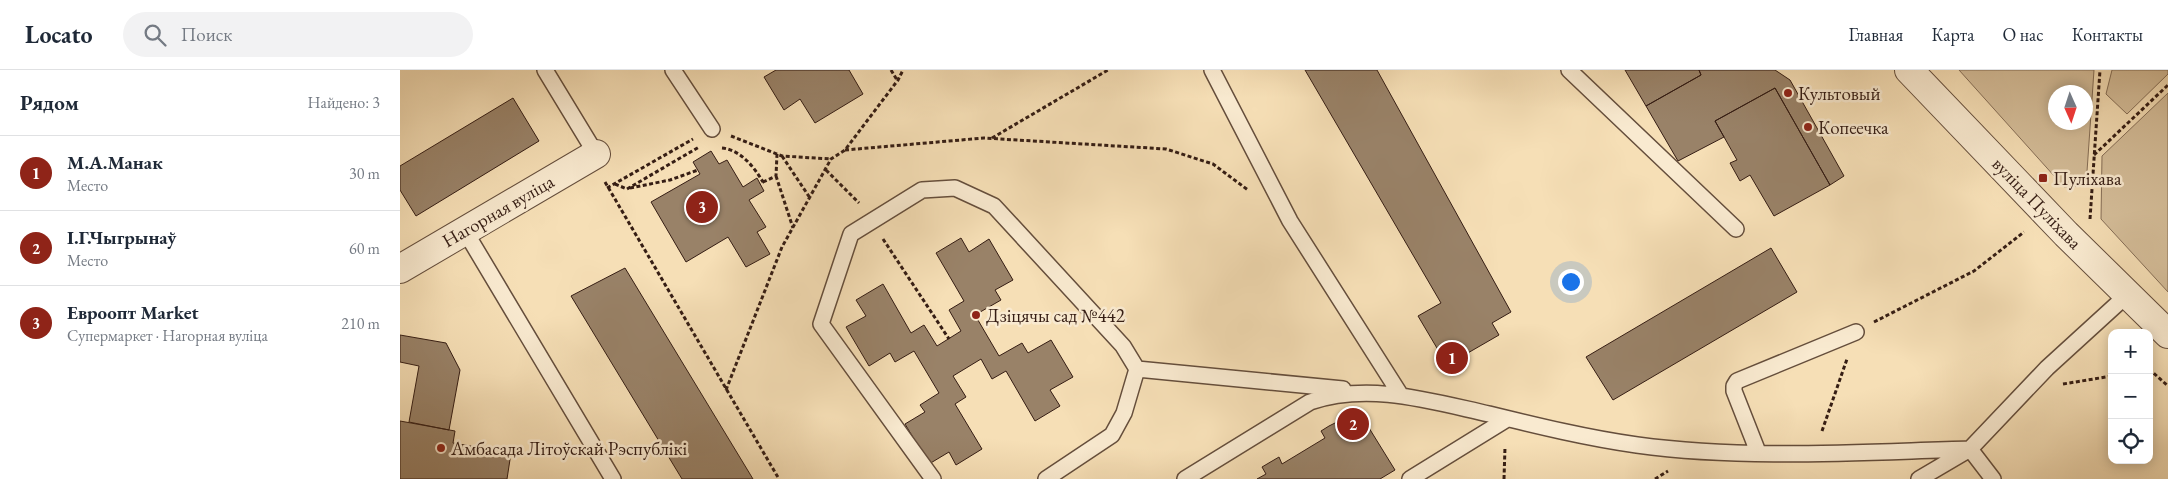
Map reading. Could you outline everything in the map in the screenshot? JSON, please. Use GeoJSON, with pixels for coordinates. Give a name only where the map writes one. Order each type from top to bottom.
{"type":"FeatureCollection","features":[{"type":"Feature","properties":{"kind":"street","name":"вуліца Пуліхава"},"geometry":{"type":"LineString","coordinates":[[1909,70],[2126,295],[2168,334]]}},
{"type":"Feature","properties":{"kind":"street","name":"Нагорная вуліца"},"geometry":{"type":"LineString","coordinates":[[400,269],[596,154]]}},
{"type":"Feature","properties":{"kind":"lane"},"geometry":{"type":"LineString","coordinates":[[545,70],[596,154]]}},
{"type":"Feature","properties":{"kind":"lane"},"geometry":{"type":"LineString","coordinates":[[673,70],[712,129]]}},
{"type":"Feature","properties":{"kind":"lane"},"geometry":{"type":"LineString","coordinates":[[1212,70],[1290,221],[1400,394]]}},
{"type":"Feature","properties":{"kind":"lane"},"geometry":{"type":"LineString","coordinates":[[1569,70],[1736,229]]}},
{"type":"Feature","properties":{"kind":"lane"},"geometry":{"type":"LineString","coordinates":[[933,479],[821,324],[851,234],[922,190],[955,188],[994,206],[1123,346],[1137,369],[1124,413],[1112,435],[1046,479]]}},
{"type":"Feature","properties":{"kind":"lane"},"geometry":{"type":"LineString","coordinates":[[465,231],[613,479]]}},
{"type":"Feature","properties":{"kind":"lane"},"geometry":{"type":"LineString","coordinates":[[1919,479],[1970,449],[2047,368],[2126,295]]}},
{"type":"Feature","properties":{"kind":"lane"},"geometry":{"type":"LineString","coordinates":[[1758,452],[1734,391],[1737,381],[1856,332]]}},
{"type":"Feature","properties":{"kind":"lane"},"geometry":{"type":"LineString","coordinates":[[1137,369],[1400,394],[1507,419],[1637,445],[1815,454],[1970,449]]}},
{"type":"Feature","properties":{"kind":"lane"},"geometry":{"type":"LineString","coordinates":[[1185,479],[1310,402],[1327,396],[1400,394]]}},
{"type":"Feature","properties":{"kind":"lane"},"geometry":{"type":"LineString","coordinates":[[1410,479],[1507,419]]}},
{"type":"Feature","properties":{"kind":"lane"},"geometry":{"type":"LineString","coordinates":[[1970,449],[1993,479]]}},
{"type":"Feature","properties":{"kind":"path"},"geometry":{"type":"LineString","coordinates":[[891,70],[898,80]]}},
{"type":"Feature","properties":{"kind":"path"},"geometry":{"type":"LineString","coordinates":[[726,390],[782,247],[831,159],[845,150],[898,80],[903,70]]}},
{"type":"Feature","properties":{"kind":"path"},"geometry":{"type":"LineString","coordinates":[[991,138],[1108,70]]}},
{"type":"Feature","properties":{"kind":"path"},"geometry":{"type":"LineString","coordinates":[[2090,225],[2100,70]]}},
{"type":"Feature","properties":{"kind":"path"},"geometry":{"type":"LineString","coordinates":[[2094,156],[2168,85]]}},
{"type":"Feature","properties":{"kind":"path"},"geometry":{"type":"LineString","coordinates":[[607,188],[712,129],[782,156],[831,159]]}},
{"type":"Feature","properties":{"kind":"path"},"geometry":{"type":"LineString","coordinates":[[845,150],[991,138],[1166,149],[1213,164],[1251,193]]}},
{"type":"Feature","properties":{"kind":"path"},"geometry":{"type":"LineString","coordinates":[[627,188],[702,145]]}},
{"type":"Feature","properties":{"kind":"path"},"geometry":{"type":"LineString","coordinates":[[719,147],[727,148],[744,157],[755,169],[762,183],[776,176]]}},
{"type":"Feature","properties":{"kind":"path"},"geometry":{"type":"LineString","coordinates":[[596,154],[607,188],[779,479]]}},
{"type":"Feature","properties":{"kind":"path"},"geometry":{"type":"LineString","coordinates":[[777,154],[776,176],[793,229]]}},
{"type":"Feature","properties":{"kind":"path"},"geometry":{"type":"LineString","coordinates":[[782,156],[810,198]]}},
{"type":"Feature","properties":{"kind":"path"},"geometry":{"type":"LineString","coordinates":[[614,184],[627,188],[661,182],[698,170]]}},
{"type":"Feature","properties":{"kind":"path"},"geometry":{"type":"LineString","coordinates":[[826,170],[858,201],[949,338]]}},
{"type":"Feature","properties":{"kind":"path"},"geometry":{"type":"LineString","coordinates":[[1815,454],[1856,332],[1974,271],[2031,227]]}},
{"type":"Feature","properties":{"kind":"path"},"geometry":{"type":"LineString","coordinates":[[2153,373],[2168,386]]}},
{"type":"Feature","properties":{"kind":"path"},"geometry":{"type":"LineString","coordinates":[[2062,384],[2108,377]]}},
{"type":"Feature","properties":{"kind":"shaded area"},"geometry":{"type":"Polygon","coordinates":[[[1959,70],[2094,70],[2093,85],[2048,85],[2048,130],[2090,130],[2086,186],[2064,187],[1959,70]]]}},
{"type":"Feature","properties":{"kind":"shaded area"},"geometry":{"type":"Polygon","coordinates":[[[2112,70],[2168,70],[2168,74],[2127,114],[2106,94],[2112,70]]]}},
{"type":"Feature","properties":{"kind":"shaded area"},"geometry":{"type":"Polygon","coordinates":[[[2168,93],[2168,292],[2101,219],[2102,156],[2168,93]]]}},
{"type":"Feature","properties":{"kind":"building"},"geometry":{"type":"Polygon","coordinates":[[[776,70],[849,70],[863,94],[815,123],[800,99],[784,110],[764,77],[776,70]]]}},
{"type":"Feature","properties":{"kind":"building"},"geometry":{"type":"Polygon","coordinates":[[[1305,70],[1377,70],[1511,312],[1492,323],[1499,335],[1447,365],[1418,316],[1441,303],[1305,70]]]}},
{"type":"Feature","properties":{"kind":"building"},"geometry":{"type":"Polygon","coordinates":[[[1625,70],[1699,70],[1701,75],[1646,106],[1625,70]]]}},
{"type":"Feature","properties":{"kind":"building"},"geometry":{"type":"Polygon","coordinates":[[[1699,70],[1775,70],[1790,80],[1844,176],[1830,185],[1775,88],[1715,121],[1724,137],[1678,161],[1646,106],[1701,75],[1699,70]]]}},
{"type":"Feature","properties":{"kind":"building"},"geometry":{"type":"Polygon","coordinates":[[[1775,88],[1830,185],[1774,216],[1750,175],[1740,181],[1730,163],[1737,160],[1715,121],[1775,88]]]}},
{"type":"Feature","properties":{"kind":"building"},"geometry":{"type":"Polygon","coordinates":[[[513,98],[539,141],[416,216],[400,190],[400,166],[513,98]]]}},
{"type":"Feature","properties":{"kind":"building"},"geometry":{"type":"Polygon","coordinates":[[[711,151],[719,164],[727,160],[743,187],[757,178],[764,191],[749,200],[766,227],[757,232],[770,254],[746,267],[728,237],[686,262],[651,202],[700,174],[693,162],[711,151]]]}},
{"type":"Feature","properties":{"kind":"building"},"geometry":{"type":"Polygon","coordinates":[[[961,238],[969,252],[989,239],[1013,280],[995,290],[1001,300],[975,315],[999,356],[1022,343],[1028,353],[1051,340],[1073,377],[1050,390],[1060,406],[1035,421],[1006,371],[992,379],[981,359],[953,376],[966,397],[955,404],[982,449],[956,465],[949,452],[929,464],[905,424],[925,412],[920,405],[939,393],[914,351],[895,362],[890,353],[869,366],[846,327],[866,316],[856,300],[883,284],[911,333],[924,325],[937,346],[961,331],[949,310],[964,301],[936,253],[961,238]]]}},
{"type":"Feature","properties":{"kind":"building"},"geometry":{"type":"Polygon","coordinates":[[[1771,248],[1797,292],[1613,400],[1586,357],[1771,248]]]}},
{"type":"Feature","properties":{"kind":"building"},"geometry":{"type":"Polygon","coordinates":[[[625,268],[753,479],[682,479],[571,296],[625,268]]]}},
{"type":"Feature","properties":{"kind":"building"},"geometry":{"type":"Polygon","coordinates":[[[400,335],[446,343],[460,370],[449,430],[409,422],[419,366],[400,362],[400,335]]]}},
{"type":"Feature","properties":{"kind":"building"},"geometry":{"type":"Polygon","coordinates":[[[1361,415],[1395,470],[1380,479],[1257,479],[1266,474],[1262,467],[1279,457],[1282,464],[1325,438],[1321,431],[1329,426],[1337,422],[1340,428],[1361,415]]]}},
{"type":"Feature","properties":{"kind":"building","name":"Амбасада Літоўскай Рэспублікі"},"geometry":{"type":"Polygon","coordinates":[[[400,421],[455,431],[453,443],[511,453],[507,479],[400,479],[400,421]]]}},
{"type":"Feature","properties":{"kind":"place","name":"Культовый"},"geometry":{"type":"Point","coordinates":[1788,93]}},
{"type":"Feature","properties":{"kind":"place","name":"Копеечка"},"geometry":{"type":"Point","coordinates":[1808,127]}},
{"type":"Feature","properties":{"kind":"place","name":"Пуліхава"},"geometry":{"type":"Point","coordinates":[2043,178]}},
{"type":"Feature","properties":{"kind":"place","name":"Евроопт Market"},"geometry":{"type":"Point","coordinates":[702,207]}},
{"type":"Feature","properties":{"kind":"place","name":"Дзіцячы сад №442"},"geometry":{"type":"Point","coordinates":[976,315]}},
{"type":"Feature","properties":{"kind":"place","name":"М.А.Манак"},"geometry":{"type":"Point","coordinates":[1452,358]}},
{"type":"Feature","properties":{"kind":"place","name":"І.Г.Чыгрынаў"},"geometry":{"type":"Point","coordinates":[1353,424]}},
{"type":"Feature","properties":{"kind":"place","name":"Амбасада Літоўскай Рэспублікі"},"geometry":{"type":"Point","coordinates":[441,448]}}]}
